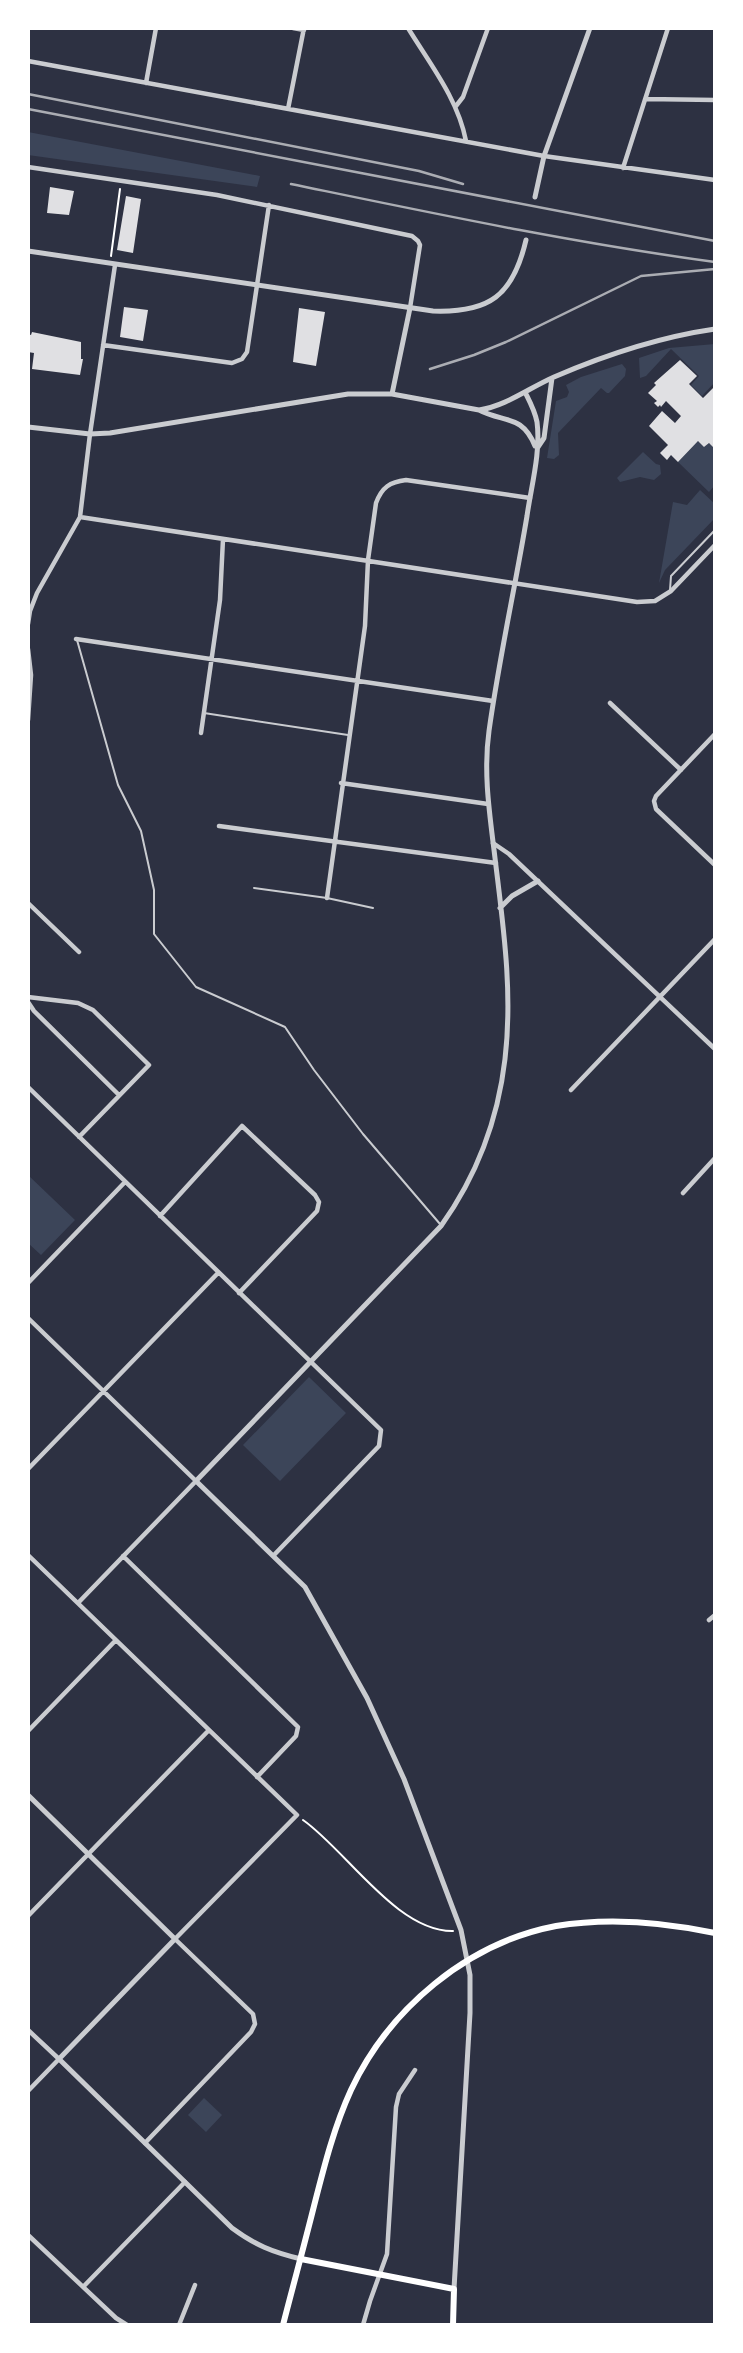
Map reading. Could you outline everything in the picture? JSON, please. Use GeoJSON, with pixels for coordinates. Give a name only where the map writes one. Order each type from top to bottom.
{"type":"FeatureCollection","features":[{"type":"Feature","properties":{"kind":"main road"},"geometry":{"type":"LineString","coordinates":[[283,2325],[338,2122],[371,2053],[387,2030],[423,1993],[463,1964],[485,1952],[531,1933],[556,1927],[581,1923],[660,1923],[715,1933]]}},
{"type":"Feature","properties":{"kind":"main road"},"geometry":{"type":"LineString","coordinates":[[300,2259],[454,2289],[453,2325]]}},
{"type":"Feature","properties":{"kind":"street"},"geometry":{"type":"LineString","coordinates":[[146,83],[156,28]]}},
{"type":"Feature","properties":{"kind":"street"},"geometry":{"type":"LineString","coordinates":[[288,109],[304,29],[293,28]]}},
{"type":"Feature","properties":{"kind":"street"},"geometry":{"type":"LineString","coordinates":[[408,28],[456,106],[466,141]]}},
{"type":"Feature","properties":{"kind":"street"},"geometry":{"type":"LineString","coordinates":[[456,106],[463,97],[488,28]]}},
{"type":"Feature","properties":{"kind":"street"},"geometry":{"type":"LineString","coordinates":[[535,197],[544,156],[590,28]]}},
{"type":"Feature","properties":{"kind":"street"},"geometry":{"type":"LineString","coordinates":[[623,168],[668,28]]}},
{"type":"Feature","properties":{"kind":"street"},"geometry":{"type":"LineString","coordinates":[[28,61],[544,156],[715,180]]}},
{"type":"Feature","properties":{"kind":"street"},"geometry":{"type":"LineString","coordinates":[[646,99],[715,100]]}},
{"type":"Feature","properties":{"kind":"street"},"geometry":{"type":"LineString","coordinates":[[28,167],[181,189],[412,236],[420,246],[392,394]]}},
{"type":"Feature","properties":{"kind":"street"},"geometry":{"type":"LineString","coordinates":[[103,345],[232,363],[242,359],[247,352],[269,205]]}},
{"type":"Feature","properties":{"kind":"street"},"geometry":{"type":"LineString","coordinates":[[28,251],[258,286],[456,312],[471,310],[501,293],[516,272],[526,240]]}},
{"type":"Feature","properties":{"kind":"street"},"geometry":{"type":"LineString","coordinates":[[28,624],[37,593],[80,517],[113,265]]}},
{"type":"Feature","properties":{"kind":"street"},"geometry":{"type":"LineString","coordinates":[[479,410],[491,408],[552,378],[602,358],[689,333],[715,329]]}},
{"type":"Feature","properties":{"kind":"street"},"geometry":{"type":"LineString","coordinates":[[536,449],[544,438],[552,378]]}},
{"type":"Feature","properties":{"kind":"street"},"geometry":{"type":"LineString","coordinates":[[78,1603],[441,1226],[468,1184],[483,1147],[497,1105],[505,1062],[509,982],[488,804],[487,758],[493,701],[516,582],[536,449],[535,411],[525,392]]}},
{"type":"Feature","properties":{"kind":"street"},"geometry":{"type":"LineString","coordinates":[[28,426],[90,434],[141,429],[348,394],[392,394],[479,410],[522,425],[531,436],[536,449]]}},
{"type":"Feature","properties":{"kind":"street"},"geometry":{"type":"LineString","coordinates":[[327,898],[365,626],[368,560],[376,503],[385,487],[407,480],[530,498]]}},
{"type":"Feature","properties":{"kind":"street"},"geometry":{"type":"LineString","coordinates":[[80,517],[637,602],[655,601],[671,591],[715,545]]}},
{"type":"Feature","properties":{"kind":"street"},"geometry":{"type":"LineString","coordinates":[[201,733],[220,600],[223,539]]}},
{"type":"Feature","properties":{"kind":"street"},"geometry":{"type":"LineString","coordinates":[[28,591],[37,593]]}},
{"type":"Feature","properties":{"kind":"street"},"geometry":{"type":"LineString","coordinates":[[76,639],[493,701]]}},
{"type":"Feature","properties":{"kind":"street"},"geometry":{"type":"LineString","coordinates":[[28,649],[32,675],[28,720]]}},
{"type":"Feature","properties":{"kind":"street"},"geometry":{"type":"LineString","coordinates":[[610,703],[681,770]]}},
{"type":"Feature","properties":{"kind":"street"},"geometry":{"type":"LineString","coordinates":[[715,734],[656,796],[654,802],[656,809],[715,864]]}},
{"type":"Feature","properties":{"kind":"street"},"geometry":{"type":"LineString","coordinates":[[341,783],[488,804]]}},
{"type":"Feature","properties":{"kind":"street"},"geometry":{"type":"LineString","coordinates":[[219,826],[496,863]]}},
{"type":"Feature","properties":{"kind":"street"},"geometry":{"type":"LineString","coordinates":[[493,843],[509,854],[715,1049]]}},
{"type":"Feature","properties":{"kind":"street"},"geometry":{"type":"LineString","coordinates":[[500,908],[512,896],[538,881]]}},
{"type":"Feature","properties":{"kind":"street"},"geometry":{"type":"LineString","coordinates":[[28,903],[79,952]]}},
{"type":"Feature","properties":{"kind":"street"},"geometry":{"type":"LineString","coordinates":[[571,1090],[715,939]]}},
{"type":"Feature","properties":{"kind":"street"},"geometry":{"type":"LineString","coordinates":[[28,999],[34,1011],[119,1094]]}},
{"type":"Feature","properties":{"kind":"street"},"geometry":{"type":"LineString","coordinates":[[28,999],[78,1003],[93,1010],[149,1065],[79,1137]]}},
{"type":"Feature","properties":{"kind":"street"},"geometry":{"type":"LineString","coordinates":[[28,1087],[381,1430],[379,1446],[274,1555]]}},
{"type":"Feature","properties":{"kind":"street"},"geometry":{"type":"LineString","coordinates":[[160,1216],[242,1126],[314,1195],[319,1202],[317,1212],[239,1293]]}},
{"type":"Feature","properties":{"kind":"street"},"geometry":{"type":"LineString","coordinates":[[683,1193],[715,1158]]}},
{"type":"Feature","properties":{"kind":"street"},"geometry":{"type":"LineString","coordinates":[[28,1283],[125,1182]]}},
{"type":"Feature","properties":{"kind":"street"},"geometry":{"type":"LineString","coordinates":[[28,1469],[218,1273]]}},
{"type":"Feature","properties":{"kind":"street"},"geometry":{"type":"LineString","coordinates":[[28,1318],[305,1587],[367,1698],[404,1779],[461,1930],[470,1975],[454,2289]]}},
{"type":"Feature","properties":{"kind":"street"},"geometry":{"type":"LineString","coordinates":[[28,1555],[297,1815],[28,2091]]}},
{"type":"Feature","properties":{"kind":"street"},"geometry":{"type":"LineString","coordinates":[[123,1556],[298,1727],[296,1736],[257,1777]]}},
{"type":"Feature","properties":{"kind":"street"},"geometry":{"type":"LineString","coordinates":[[709,1620],[715,1615]]}},
{"type":"Feature","properties":{"kind":"street"},"geometry":{"type":"LineString","coordinates":[[28,1731],[116,1640]]}},
{"type":"Feature","properties":{"kind":"street"},"geometry":{"type":"LineString","coordinates":[[28,1916],[209,1730]]}},
{"type":"Feature","properties":{"kind":"street"},"geometry":{"type":"LineString","coordinates":[[28,1795],[253,2014],[255,2024],[251,2032],[145,2143]]}},
{"type":"Feature","properties":{"kind":"street"},"geometry":{"type":"LineString","coordinates":[[28,2029],[232,2228],[272,2252],[300,2259]]}},
{"type":"Feature","properties":{"kind":"street"},"geometry":{"type":"LineString","coordinates":[[363,2325],[387,2254],[396,2107],[399,2094],[415,2070]]}},
{"type":"Feature","properties":{"kind":"street"},"geometry":{"type":"LineString","coordinates":[[84,2286],[185,2182]]}},
{"type":"Feature","properties":{"kind":"street"},"geometry":{"type":"LineString","coordinates":[[28,2235],[116,2318],[127,2325]]}},
{"type":"Feature","properties":{"kind":"street"},"geometry":{"type":"LineString","coordinates":[[178,2325],[195,2285]]}},
{"type":"Feature","properties":{"kind":"lane"},"geometry":{"type":"LineString","coordinates":[[671,591],[671,576],[715,530]]}},
{"type":"Feature","properties":{"kind":"lane"},"geometry":{"type":"LineString","coordinates":[[76,639],[118,785],[141,831],[154,890],[154,934],[196,987],[285,1027],[363,1134],[441,1226]]}},
{"type":"Feature","properties":{"kind":"lane"},"geometry":{"type":"LineString","coordinates":[[204,713],[349,736]]}},
{"type":"Feature","properties":{"kind":"lane"},"geometry":{"type":"LineString","coordinates":[[254,888],[327,898],[373,908]]}},
{"type":"Feature","properties":{"kind":"path"},"geometry":{"type":"LineString","coordinates":[[113,265],[121,181]]}},
{"type":"Feature","properties":{"kind":"path"},"geometry":{"type":"LineString","coordinates":[[297,1815],[310,1824],[395,1907],[416,1920],[445,1931],[461,1930]]}},
{"type":"Feature","properties":{"kind":"shaded area"},"geometry":{"type":"Polygon","coordinates":[[[28,132],[260,176],[257,187],[28,155],[28,132]]]}},
{"type":"Feature","properties":{"kind":"shaded area"},"geometry":{"type":"Polygon","coordinates":[[[715,344],[715,382],[702,396],[691,385],[699,376],[671,349],[646,376],[640,378],[639,358],[669,348],[715,344]]]}},
{"type":"Feature","properties":{"kind":"shaded area"},"geometry":{"type":"Polygon","coordinates":[[[622,364],[626,369],[625,376],[609,393],[601,388],[558,433],[559,455],[554,459],[547,458],[556,401],[567,397],[569,392],[566,385],[581,377],[622,364]]]}},
{"type":"Feature","properties":{"kind":"shaded area"},"geometry":{"type":"Polygon","coordinates":[[[698,441],[704,447],[709,443],[715,449],[715,485],[709,492],[678,462],[698,441]]]}},
{"type":"Feature","properties":{"kind":"shaded area"},"geometry":{"type":"Polygon","coordinates":[[[643,452],[660,465],[661,474],[654,480],[640,477],[620,482],[617,478],[643,452]]]}},
{"type":"Feature","properties":{"kind":"shaded area"},"geometry":{"type":"Polygon","coordinates":[[[700,490],[715,504],[715,518],[665,570],[659,583],[673,502],[687,505],[700,490]]]}},
{"type":"Feature","properties":{"kind":"shaded area"},"geometry":{"type":"Polygon","coordinates":[[[28,1175],[75,1220],[41,1255],[28,1243],[28,1175]]]}},
{"type":"Feature","properties":{"kind":"shaded area"},"geometry":{"type":"Polygon","coordinates":[[[309,1377],[346,1413],[280,1481],[243,1445],[309,1377]]]}},
{"type":"Feature","properties":{"kind":"shaded area"},"geometry":{"type":"Polygon","coordinates":[[[204,2098],[222,2115],[206,2132],[188,2115],[204,2098]]]}},
{"type":"Feature","properties":{"kind":"building"},"geometry":{"type":"Polygon","coordinates":[[[50,187],[74,191],[69,215],[47,213],[50,187]]]}},
{"type":"Feature","properties":{"kind":"building"},"geometry":{"type":"Polygon","coordinates":[[[126,196],[141,199],[133,253],[117,250],[126,196]]]}},
{"type":"Feature","properties":{"kind":"building"},"geometry":{"type":"Polygon","coordinates":[[[124,307],[148,310],[143,341],[120,337],[124,307]]]}},
{"type":"Feature","properties":{"kind":"building"},"geometry":{"type":"Polygon","coordinates":[[[299,308],[325,312],[316,366],[293,362],[299,308]]]}},
{"type":"Feature","properties":{"kind":"building"},"geometry":{"type":"Polygon","coordinates":[[[32,332],[81,342],[83,359],[80,375],[32,369],[34,353],[28,352],[28,334],[31,335],[32,332]]]}},
{"type":"Feature","properties":{"kind":"building"},"geometry":{"type":"Polygon","coordinates":[[[680,360],[697,376],[689,384],[703,398],[715,386],[715,449],[709,443],[704,447],[698,441],[678,462],[671,455],[667,460],[660,453],[668,445],[649,426],[662,411],[675,423],[681,416],[666,401],[658,407],[654,403],[657,401],[648,393],[656,385],[654,383],[680,360]]]}},
{"type":"Feature","properties":{"kind":"railway"},"geometry":{"type":"LineString","coordinates":[[28,94],[419,171],[463,184]]}},
{"type":"Feature","properties":{"kind":"railway"},"geometry":{"type":"LineString","coordinates":[[28,109],[715,241]]}},
{"type":"Feature","properties":{"kind":"railway"},"geometry":{"type":"LineString","coordinates":[[291,184],[556,237],[715,262]]}},
{"type":"Feature","properties":{"kind":"railway"},"geometry":{"type":"LineString","coordinates":[[430,369],[506,342],[641,276],[715,269]]}}]}
